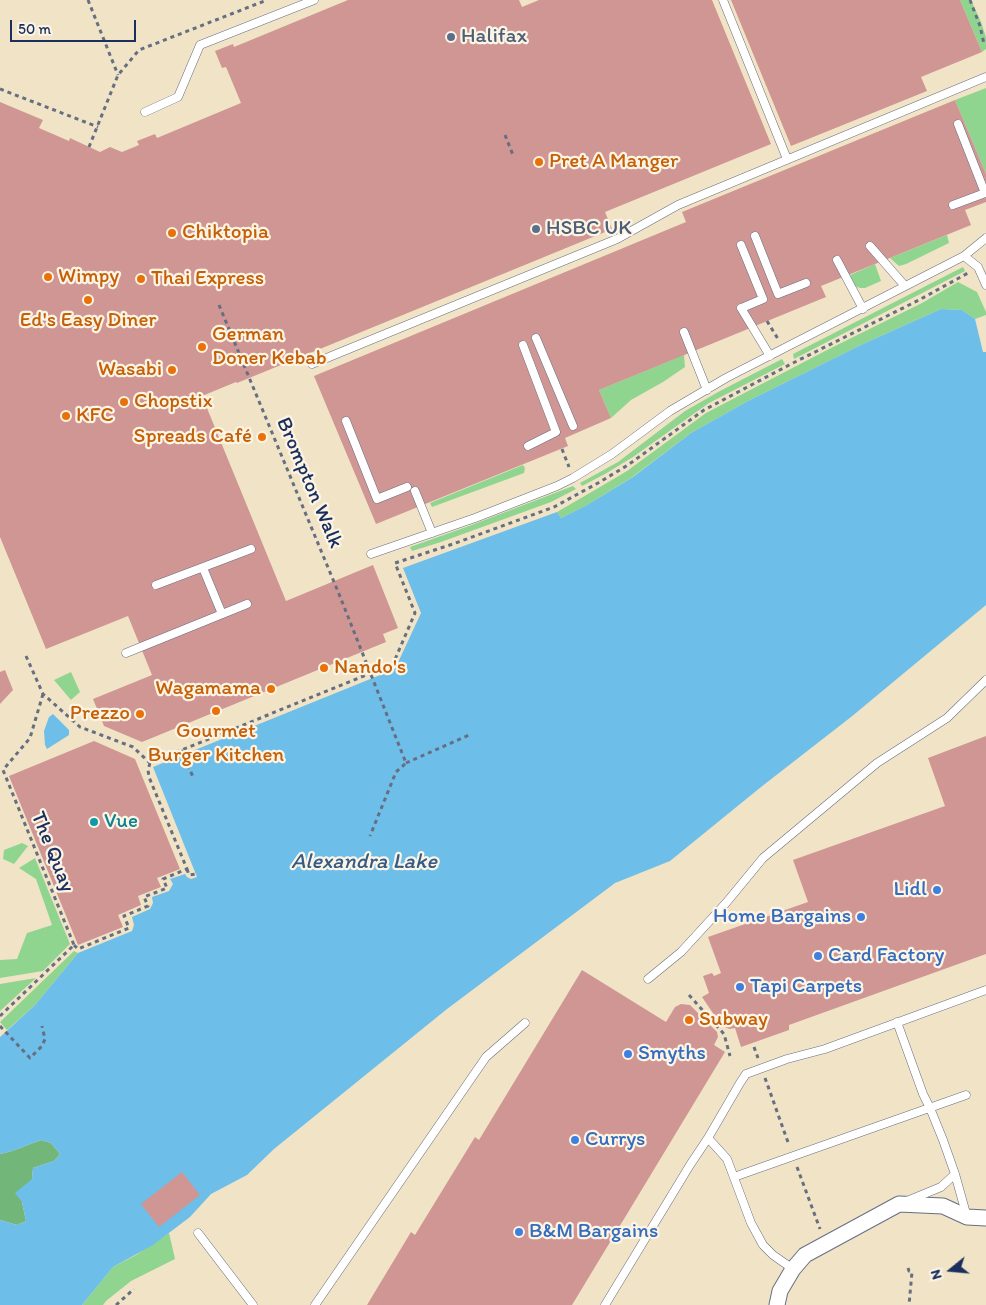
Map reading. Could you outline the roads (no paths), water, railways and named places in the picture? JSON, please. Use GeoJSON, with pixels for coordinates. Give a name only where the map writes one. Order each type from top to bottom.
{"type":"FeatureCollection","features":[{"type":"Feature","properties":{"kind":"street"},"geometry":{"type":"LineString","coordinates":[[777,1305],[780,1291],[793,1269],[805,1255],[899,1204],[943,1206],[967,1217],[986,1218]]}},
{"type":"Feature","properties":{"kind":"lane"},"geometry":{"type":"LineString","coordinates":[[145,112],[178,97],[200,45],[314,0]]}},
{"type":"Feature","properties":{"kind":"lane"},"geometry":{"type":"LineString","coordinates":[[723,0],[787,159]]}},
{"type":"Feature","properties":{"kind":"lane"},"geometry":{"type":"LineString","coordinates":[[312,364],[617,239],[678,204],[986,78]]}},
{"type":"Feature","properties":{"kind":"lane"},"geometry":{"type":"LineString","coordinates":[[953,206],[985,193],[958,124]]}},
{"type":"Feature","properties":{"kind":"lane"},"geometry":{"type":"LineString","coordinates":[[755,236],[778,294],[806,283]]}},
{"type":"Feature","properties":{"kind":"lane"},"geometry":{"type":"LineString","coordinates":[[371,554],[557,486],[573,478],[612,454],[670,411],[726,378],[964,256],[986,238]]}},
{"type":"Feature","properties":{"kind":"lane"},"geometry":{"type":"LineString","coordinates":[[741,245],[762,300],[742,308],[770,356]]}},
{"type":"Feature","properties":{"kind":"lane"},"geometry":{"type":"LineString","coordinates":[[870,246],[905,286]]}},
{"type":"Feature","properties":{"kind":"lane"},"geometry":{"type":"LineString","coordinates":[[964,256],[978,267],[986,285]]}},
{"type":"Feature","properties":{"kind":"lane"},"geometry":{"type":"LineString","coordinates":[[837,260],[863,309]]}},
{"type":"Feature","properties":{"kind":"lane"},"geometry":{"type":"LineString","coordinates":[[684,332],[707,390]]}},
{"type":"Feature","properties":{"kind":"lane"},"geometry":{"type":"LineString","coordinates":[[536,338],[573,426]]}},
{"type":"Feature","properties":{"kind":"lane"},"geometry":{"type":"LineString","coordinates":[[524,345],[556,432],[528,446]]}},
{"type":"Feature","properties":{"kind":"lane"},"geometry":{"type":"LineString","coordinates":[[346,421],[377,499],[407,487]]}},
{"type":"Feature","properties":{"kind":"lane"},"geometry":{"type":"LineString","coordinates":[[415,491],[432,533]]}},
{"type":"Feature","properties":{"kind":"lane"},"geometry":{"type":"LineString","coordinates":[[156,585],[251,549]]}},
{"type":"Feature","properties":{"kind":"lane"},"geometry":{"type":"LineString","coordinates":[[202,568],[222,614]]}},
{"type":"Feature","properties":{"kind":"lane"},"geometry":{"type":"LineString","coordinates":[[126,653],[248,604]]}},
{"type":"Feature","properties":{"kind":"lane"},"geometry":{"type":"LineString","coordinates":[[648,979],[681,952],[726,903],[762,858],[877,762],[947,718],[986,680]]}},
{"type":"Feature","properties":{"kind":"lane"},"geometry":{"type":"LineString","coordinates":[[605,1305],[746,1074],[787,1059],[825,1049],[986,990]]}},
{"type":"Feature","properties":{"kind":"lane"},"geometry":{"type":"LineString","coordinates":[[897,1022],[923,1094],[943,1140],[967,1217]]}},
{"type":"Feature","properties":{"kind":"lane"},"geometry":{"type":"LineString","coordinates":[[315,1305],[486,1057],[525,1023]]}},
{"type":"Feature","properties":{"kind":"lane"},"geometry":{"type":"LineString","coordinates":[[734,1177],[966,1095]]}},
{"type":"Feature","properties":{"kind":"lane"},"geometry":{"type":"LineString","coordinates":[[708,1138],[727,1159],[751,1223],[763,1245],[773,1255],[793,1269]]}},
{"type":"Feature","properties":{"kind":"lane"},"geometry":{"type":"LineString","coordinates":[[899,1204],[941,1187],[955,1174]]}},
{"type":"Feature","properties":{"kind":"lane"},"geometry":{"type":"LineString","coordinates":[[198,1233],[252,1305]]}},
{"type":"Feature","properties":{"kind":"water","name":"Alexandra Lake"},"geometry":{"type":"Polygon","coordinates":[[[941,309],[962,310],[975,319],[983,352],[986,352],[986,605],[851,717],[670,861],[615,883],[447,1009],[274,1149],[247,1175],[211,1194],[190,1217],[153,1245],[113,1267],[82,1305],[0,1305],[0,1220],[17,1225],[26,1221],[22,1202],[15,1193],[32,1179],[33,1168],[54,1161],[60,1154],[51,1143],[41,1140],[0,1154],[0,1037],[35,1005],[78,953],[132,931],[134,925],[132,917],[150,909],[153,903],[152,897],[169,891],[173,884],[170,879],[185,874],[191,879],[197,877],[153,767],[395,669],[421,613],[403,568],[557,512],[561,518],[587,505],[633,477],[691,433],[748,401],[863,344],[941,309]]]}},
{"type":"Feature","properties":{"kind":"water"},"geometry":{"type":"Polygon","coordinates":[[[53,714],[69,730],[69,735],[47,749],[44,731],[49,717],[53,714]]]}},
{"type":"Feature","properties":{"kind":"place","name":"Halifax"},"geometry":{"type":"Point","coordinates":[451,37]}},
{"type":"Feature","properties":{"kind":"place","name":"Pret A Manger"},"geometry":{"type":"Point","coordinates":[539,162]}},
{"type":"Feature","properties":{"kind":"place","name":"HSBC UK"},"geometry":{"type":"Point","coordinates":[536,229]}},
{"type":"Feature","properties":{"kind":"place","name":"Chiktopia"},"geometry":{"type":"Point","coordinates":[172,233]}},
{"type":"Feature","properties":{"kind":"place","name":"Wimpy"},"geometry":{"type":"Point","coordinates":[48,277]}},
{"type":"Feature","properties":{"kind":"place","name":"Thai Express"},"geometry":{"type":"Point","coordinates":[141,279]}},
{"type":"Feature","properties":{"kind":"place","name":"Ed's Easy Diner"},"geometry":{"type":"Point","coordinates":[88,300]}},
{"type":"Feature","properties":{"kind":"place","name":"German Doner Kebab"},"geometry":{"type":"Point","coordinates":[202,347]}},
{"type":"Feature","properties":{"kind":"place","name":"Wasabi"},"geometry":{"type":"Point","coordinates":[172,370]}},
{"type":"Feature","properties":{"kind":"place","name":"Chopstix"},"geometry":{"type":"Point","coordinates":[124,402]}},
{"type":"Feature","properties":{"kind":"place","name":"KFC"},"geometry":{"type":"Point","coordinates":[66,416]}},
{"type":"Feature","properties":{"kind":"place","name":"Spreads Café"},"geometry":{"type":"Point","coordinates":[262,437]}},
{"type":"Feature","properties":{"kind":"place","name":"Nando's"},"geometry":{"type":"Point","coordinates":[324,668]}},
{"type":"Feature","properties":{"kind":"place","name":"Wagamama"},"geometry":{"type":"Point","coordinates":[271,689]}},
{"type":"Feature","properties":{"kind":"place","name":"Gourmet Burger Kitchen"},"geometry":{"type":"Point","coordinates":[216,711]}},
{"type":"Feature","properties":{"kind":"place","name":"Prezzo"},"geometry":{"type":"Point","coordinates":[140,714]}},
{"type":"Feature","properties":{"kind":"place","name":"Vue"},"geometry":{"type":"Point","coordinates":[94,822]}},
{"type":"Feature","properties":{"kind":"place","name":"Lidl"},"geometry":{"type":"Point","coordinates":[937,890]}},
{"type":"Feature","properties":{"kind":"place","name":"Home Bargains"},"geometry":{"type":"Point","coordinates":[861,917]}},
{"type":"Feature","properties":{"kind":"place","name":"Card Factory"},"geometry":{"type":"Point","coordinates":[818,956]}},
{"type":"Feature","properties":{"kind":"place","name":"Tapi Carpets"},"geometry":{"type":"Point","coordinates":[740,987]}},
{"type":"Feature","properties":{"kind":"place","name":"Subway"},"geometry":{"type":"Point","coordinates":[689,1020]}},
{"type":"Feature","properties":{"kind":"place","name":"Smyths"},"geometry":{"type":"Point","coordinates":[628,1054]}},
{"type":"Feature","properties":{"kind":"place","name":"Currys"},"geometry":{"type":"Point","coordinates":[575,1140]}},
{"type":"Feature","properties":{"kind":"place","name":"B&M Bargains"},"geometry":{"type":"Point","coordinates":[519,1232]}}]}
